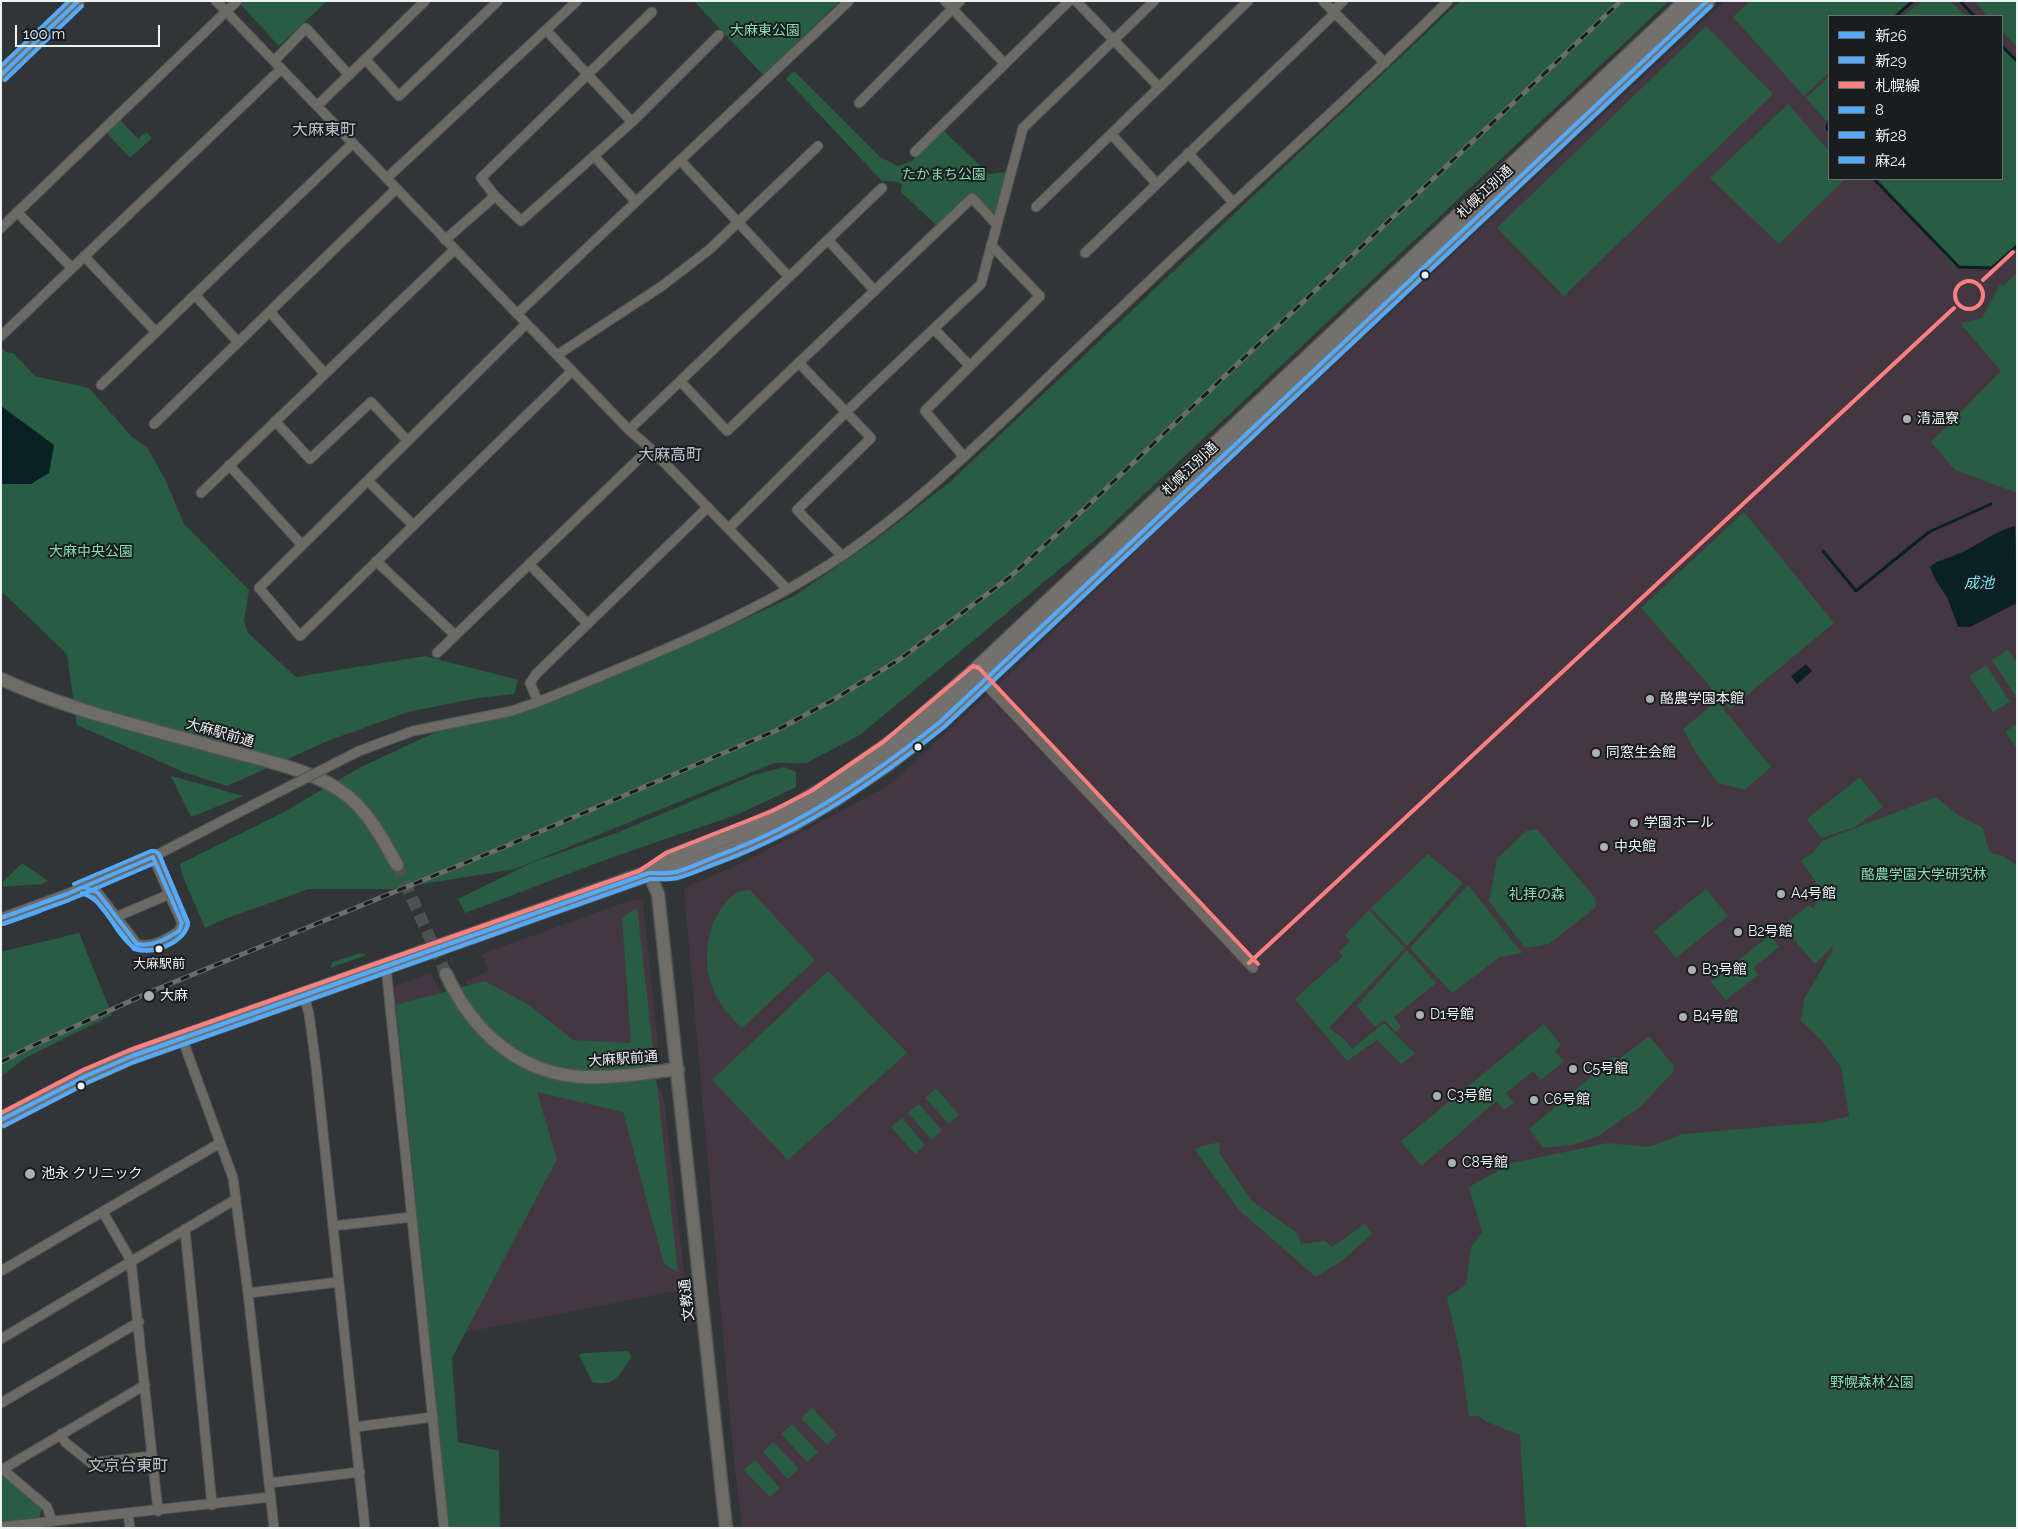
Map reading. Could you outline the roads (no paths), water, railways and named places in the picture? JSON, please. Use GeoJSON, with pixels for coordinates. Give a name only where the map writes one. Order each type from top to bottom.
{"type":"FeatureCollection","features":[{"type":"Feature","properties":{"kind":"highway","name":"札幌江別通"},"geometry":{"type":"LineString","coordinates":[[979,676],[1687,1]]}},
{"type":"Feature","properties":{"kind":"highway","name":"札幌江別通"},"geometry":{"type":"LineString","coordinates":[[1,1120],[86,1076],[132,1056],[649,873],[670,858],[759,824],[791,809],[833,784],[897,739],[979,676],[1707,1]]}},
{"type":"Feature","properties":{"kind":"street"},"geometry":{"type":"LineString","coordinates":[[1,75],[78,1]]}},
{"type":"Feature","properties":{"kind":"street"},"geometry":{"type":"LineString","coordinates":[[216,1],[526,324],[787,589]]}},
{"type":"Feature","properties":{"kind":"street"},"geometry":{"type":"LineString","coordinates":[[1,228],[237,1]]}},
{"type":"Feature","properties":{"kind":"street"},"geometry":{"type":"LineString","coordinates":[[317,106],[425,1]]}},
{"type":"Feature","properties":{"kind":"street"},"geometry":{"type":"LineString","coordinates":[[365,60],[399,96],[498,1]]}},
{"type":"Feature","properties":{"kind":"street"},"geometry":{"type":"LineString","coordinates":[[387,178],[577,1]]}},
{"type":"Feature","properties":{"kind":"street"},"geometry":{"type":"LineString","coordinates":[[517,314],[849,1]]}},
{"type":"Feature","properties":{"kind":"street"},"geometry":{"type":"LineString","coordinates":[[945,1],[1005,64]]}},
{"type":"Feature","properties":{"kind":"street"},"geometry":{"type":"LineString","coordinates":[[859,102],[960,1]]}},
{"type":"Feature","properties":{"kind":"street"},"geometry":{"type":"LineString","coordinates":[[915,152],[1069,1]]}},
{"type":"Feature","properties":{"kind":"street"},"geometry":{"type":"LineString","coordinates":[[1076,1],[1159,87]]}},
{"type":"Feature","properties":{"kind":"street"},"geometry":{"type":"LineString","coordinates":[[729,528],[846,412],[981,284],[1023,128],[1154,1]]}},
{"type":"Feature","properties":{"kind":"street"},"geometry":{"type":"LineString","coordinates":[[1036,207],[1248,1]]}},
{"type":"Feature","properties":{"kind":"street"},"geometry":{"type":"LineString","coordinates":[[1323,1],[1385,63]]}},
{"type":"Feature","properties":{"kind":"street"},"geometry":{"type":"LineString","coordinates":[[1085,253],[1334,12],[1343,1]]}},
{"type":"Feature","properties":{"kind":"street"},"geometry":{"type":"LineString","coordinates":[[1,918],[84,887],[153,857],[359,751],[413,731],[512,711],[698,636],[787,589],[842,556],[891,520],[964,457],[1232,201],[1385,63],[1448,1]]}},
{"type":"Feature","properties":{"kind":"street"},"geometry":{"type":"LineString","coordinates":[[652,12],[481,178],[495,196],[521,221],[632,122],[718,35]]}},
{"type":"Feature","properties":{"kind":"street"},"geometry":{"type":"LineString","coordinates":[[274,61],[306,28],[349,75]]}},
{"type":"Feature","properties":{"kind":"street"},"geometry":{"type":"LineString","coordinates":[[546,30],[632,122]]}},
{"type":"Feature","properties":{"kind":"street"},"geometry":{"type":"LineString","coordinates":[[1,336],[281,69]]}},
{"type":"Feature","properties":{"kind":"street"},"geometry":{"type":"LineString","coordinates":[[1111,134],[1157,184]]}},
{"type":"Feature","properties":{"kind":"street"},"geometry":{"type":"LineString","coordinates":[[101,385],[353,144]]}},
{"type":"Feature","properties":{"kind":"street"},"geometry":{"type":"LineString","coordinates":[[557,355],[662,286],[710,249],[818,146]]}},
{"type":"Feature","properties":{"kind":"street"},"geometry":{"type":"LineString","coordinates":[[1188,153],[1232,201]]}},
{"type":"Feature","properties":{"kind":"street"},"geometry":{"type":"LineString","coordinates":[[594,156],[636,202]]}},
{"type":"Feature","properties":{"kind":"street"},"geometry":{"type":"LineString","coordinates":[[680,160],[789,277]]}},
{"type":"Feature","properties":{"kind":"street"},"geometry":{"type":"LineString","coordinates":[[629,430],[882,188]]}},
{"type":"Feature","properties":{"kind":"street"},"geometry":{"type":"LineString","coordinates":[[154,424],[396,189]]}},
{"type":"Feature","properties":{"kind":"street"},"geometry":{"type":"LineString","coordinates":[[446,240],[495,196]]}},
{"type":"Feature","properties":{"kind":"street"},"geometry":{"type":"LineString","coordinates":[[680,381],[727,431],[972,198],[997,225]]}},
{"type":"Feature","properties":{"kind":"street"},"geometry":{"type":"LineString","coordinates":[[17,212],[72,268]]}},
{"type":"Feature","properties":{"kind":"street"},"geometry":{"type":"LineString","coordinates":[[828,240],[874,291]]}},
{"type":"Feature","properties":{"kind":"street"},"geometry":{"type":"LineString","coordinates":[[964,457],[925,411],[1040,296],[991,245]]}},
{"type":"Feature","properties":{"kind":"street"},"geometry":{"type":"LineString","coordinates":[[201,493],[455,249]]}},
{"type":"Feature","properties":{"kind":"street"},"geometry":{"type":"LineString","coordinates":[[84,256],[156,332]]}},
{"type":"Feature","properties":{"kind":"street"},"geometry":{"type":"LineString","coordinates":[[195,295],[238,342]]}},
{"type":"Feature","properties":{"kind":"street"},"geometry":{"type":"LineString","coordinates":[[270,312],[325,374]]}},
{"type":"Feature","properties":{"kind":"street"},"geometry":{"type":"LineString","coordinates":[[526,324],[259,588],[300,636],[572,371]]}},
{"type":"Feature","properties":{"kind":"street"},"geometry":{"type":"LineString","coordinates":[[934,329],[970,366]]}},
{"type":"Feature","properties":{"kind":"street"},"geometry":{"type":"LineString","coordinates":[[799,362],[871,438],[797,510],[842,556]]}},
{"type":"Feature","properties":{"kind":"street"},"geometry":{"type":"LineString","coordinates":[[276,421],[310,459],[371,402],[408,441]]}},
{"type":"Feature","properties":{"kind":"street"},"geometry":{"type":"LineString","coordinates":[[437,653],[650,448]]}},
{"type":"Feature","properties":{"kind":"street"},"geometry":{"type":"LineString","coordinates":[[229,465],[302,545]]}},
{"type":"Feature","properties":{"kind":"street"},"geometry":{"type":"LineString","coordinates":[[368,481],[413,525]]}},
{"type":"Feature","properties":{"kind":"street"},"geometry":{"type":"LineString","coordinates":[[538,702],[531,680],[708,507]]}},
{"type":"Feature","properties":{"kind":"street"},"geometry":{"type":"LineString","coordinates":[[376,561],[455,635]]}},
{"type":"Feature","properties":{"kind":"street"},"geometry":{"type":"LineString","coordinates":[[529,564],[588,624]]}},
{"type":"Feature","properties":{"kind":"street"},"geometry":{"type":"LineString","coordinates":[[979,676],[1253,968]]}},
{"type":"Feature","properties":{"kind":"street","name":"大麻駅前通"},"geometry":{"type":"LineString","coordinates":[[1,678],[25,690],[78,707],[308,775],[336,789],[355,803],[378,832],[398,865]]}},
{"type":"Feature","properties":{"kind":"street"},"geometry":{"type":"LineString","coordinates":[[84,887],[98,893],[137,944],[148,946],[166,939],[179,931],[182,923],[153,857]]}},
{"type":"Feature","properties":{"kind":"street","name":"大麻駅前通"},"geometry":{"type":"LineString","coordinates":[[446,974],[463,1007],[484,1032],[513,1055],[539,1068],[562,1075],[585,1077],[678,1069],[658,894],[649,873]]}},
{"type":"Feature","properties":{"kind":"street"},"geometry":{"type":"LineString","coordinates":[[116,917],[170,894]]}},
{"type":"Feature","properties":{"kind":"street"},"geometry":{"type":"LineString","coordinates":[[386,967],[444,1528]]}},
{"type":"Feature","properties":{"kind":"street"},"geometry":{"type":"LineString","coordinates":[[304,996],[309,1014],[316,1066],[365,1528]]}},
{"type":"Feature","properties":{"kind":"street"},"geometry":{"type":"LineString","coordinates":[[182,1038],[233,1178],[248,1293],[274,1528]]}},
{"type":"Feature","properties":{"kind":"street","name":"文教通"},"geometry":{"type":"LineString","coordinates":[[678,1069],[726,1528]]}},
{"type":"Feature","properties":{"kind":"street"},"geometry":{"type":"LineString","coordinates":[[1,1272],[220,1143]]}},
{"type":"Feature","properties":{"kind":"street"},"geometry":{"type":"LineString","coordinates":[[1,1338],[236,1199]]}},
{"type":"Feature","properties":{"kind":"street"},"geometry":{"type":"LineString","coordinates":[[104,1212],[132,1261],[158,1510]]}},
{"type":"Feature","properties":{"kind":"street"},"geometry":{"type":"LineString","coordinates":[[333,1226],[412,1217]]}},
{"type":"Feature","properties":{"kind":"street"},"geometry":{"type":"LineString","coordinates":[[185,1229],[212,1505]]}},
{"type":"Feature","properties":{"kind":"street"},"geometry":{"type":"LineString","coordinates":[[248,1293],[339,1282]]}},
{"type":"Feature","properties":{"kind":"street"},"geometry":{"type":"LineString","coordinates":[[1,1403],[139,1322]]}},
{"type":"Feature","properties":{"kind":"street"},"geometry":{"type":"LineString","coordinates":[[52,1521],[47,1507],[2,1468],[145,1385]]}},
{"type":"Feature","properties":{"kind":"street"},"geometry":{"type":"LineString","coordinates":[[355,1426],[433,1417]]}},
{"type":"Feature","properties":{"kind":"street"},"geometry":{"type":"LineString","coordinates":[[61,1434],[65,1442],[91,1463],[152,1456]]}},
{"type":"Feature","properties":{"kind":"street"},"geometry":{"type":"LineString","coordinates":[[269,1483],[360,1472]]}},
{"type":"Feature","properties":{"kind":"street"},"geometry":{"type":"LineString","coordinates":[[1,1527],[271,1497]]}},
{"type":"Feature","properties":{"kind":"street"},"geometry":{"type":"LineString","coordinates":[[128,1514],[130,1528]]}},
{"type":"Feature","properties":{"kind":"water"},"geometry":{"type":"Polygon","coordinates":[[[1,406],[54,445],[49,473],[31,484],[1,484],[1,406]]]}},
{"type":"Feature","properties":{"kind":"water","name":"成池"},"geometry":{"type":"Polygon","coordinates":[[[2015,526],[2017,603],[1970,627],[1958,627],[1948,599],[1935,579],[1930,567],[1939,561],[1963,552],[2007,528],[2015,526]]]}},
{"type":"Feature","properties":{"kind":"water"},"geometry":{"type":"Polygon","coordinates":[[[1806,664],[1812,671],[1797,684],[1791,676],[1806,664]]]}},
{"type":"Feature","properties":{"kind":"waterway"},"geometry":{"type":"LineString","coordinates":[[1897,15],[1913,1]]}},
{"type":"Feature","properties":{"kind":"waterway"},"geometry":{"type":"LineString","coordinates":[[1960,1],[1973,15]]}},
{"type":"Feature","properties":{"kind":"waterway"},"geometry":{"type":"LineString","coordinates":[[2003,47],[2017,61]]}},
{"type":"Feature","properties":{"kind":"waterway"},"geometry":{"type":"LineString","coordinates":[[1828,124],[1828,130]]}},
{"type":"Feature","properties":{"kind":"waterway"},"geometry":{"type":"LineString","coordinates":[[1875,180],[1959,267],[1992,268],[2017,246]]}},
{"type":"Feature","properties":{"kind":"waterway"},"geometry":{"type":"LineString","coordinates":[[1823,551],[1856,591],[1929,532],[1991,504]]}},
{"type":"Feature","properties":{"kind":"tunnel"},"geometry":{"type":"LineString","coordinates":[[397,865],[446,974]]}},
{"type":"Feature","properties":{"kind":"railway"},"geometry":{"type":"LineString","coordinates":[[1,1062],[150,992],[504,847],[775,731],[833,700],[900,659],[1010,577],[1095,499],[1621,1]]}},
{"type":"Feature","properties":{"kind":"place","name":"清温寮"},"geometry":{"type":"Point","coordinates":[1907,419]}},
{"type":"Feature","properties":{"kind":"place","name":"酪農学園本館"},"geometry":{"type":"Point","coordinates":[1650,699]}},
{"type":"Feature","properties":{"kind":"place","name":"同窓生会館"},"geometry":{"type":"Point","coordinates":[1596,753]}},
{"type":"Feature","properties":{"kind":"place","name":"学園ホール"},"geometry":{"type":"Point","coordinates":[1634,823]}},
{"type":"Feature","properties":{"kind":"place","name":"中央館"},"geometry":{"type":"Point","coordinates":[1604,847]}},
{"type":"Feature","properties":{"kind":"place","name":"A4号館"},"geometry":{"type":"Point","coordinates":[1781,894]}},
{"type":"Feature","properties":{"kind":"place","name":"B2号館"},"geometry":{"type":"Point","coordinates":[1738,932]}},
{"type":"Feature","properties":{"kind":"place","name":"大麻駅前"},"geometry":{"type":"Point","coordinates":[159,949]}},
{"type":"Feature","properties":{"kind":"place","name":"B3号館"},"geometry":{"type":"Point","coordinates":[1692,970]}},
{"type":"Feature","properties":{"kind":"place","name":"大麻"},"geometry":{"type":"Point","coordinates":[149,996]}},
{"type":"Feature","properties":{"kind":"place","name":"D1号館"},"geometry":{"type":"Point","coordinates":[1420,1015]}},
{"type":"Feature","properties":{"kind":"place","name":"B4号館"},"geometry":{"type":"Point","coordinates":[1683,1017]}},
{"type":"Feature","properties":{"kind":"place","name":"C5号館"},"geometry":{"type":"Point","coordinates":[1573,1069]}},
{"type":"Feature","properties":{"kind":"place","name":"C3号館"},"geometry":{"type":"Point","coordinates":[1437,1096]}},
{"type":"Feature","properties":{"kind":"place","name":"C6号館"},"geometry":{"type":"Point","coordinates":[1534,1100]}},
{"type":"Feature","properties":{"kind":"place","name":"C8号館"},"geometry":{"type":"Point","coordinates":[1452,1163]}},
{"type":"Feature","properties":{"kind":"place","name":"池永 クリニック"},"geometry":{"type":"Point","coordinates":[30,1174]}},
{"type":"Feature","properties":{"kind":"district","name":"大麻東町"},"geometry":{"type":"Point","coordinates":[324,130]}},
{"type":"Feature","properties":{"kind":"district","name":"大麻高町"},"geometry":{"type":"Point","coordinates":[670,455]}},
{"type":"Feature","properties":{"kind":"district","name":"文京台東町"},"geometry":{"type":"Point","coordinates":[128,1466]}},
{"type":"Feature","properties":{"kind":"park label","name":"大麻東公園"},"geometry":{"type":"Point","coordinates":[765,31]}},
{"type":"Feature","properties":{"kind":"park label","name":"たかまち公園"},"geometry":{"type":"Point","coordinates":[944,175]}},
{"type":"Feature","properties":{"kind":"park label","name":"大麻中央公園"},"geometry":{"type":"Point","coordinates":[91,552]}},
{"type":"Feature","properties":{"kind":"park label","name":"酪農学園大学研究林"},"geometry":{"type":"Point","coordinates":[1924,875]}},
{"type":"Feature","properties":{"kind":"park label","name":"礼拝の森"},"geometry":{"type":"Point","coordinates":[1537,895]}},
{"type":"Feature","properties":{"kind":"park label","name":"野幌森林公園"},"geometry":{"type":"Point","coordinates":[1872,1383]}}]}
